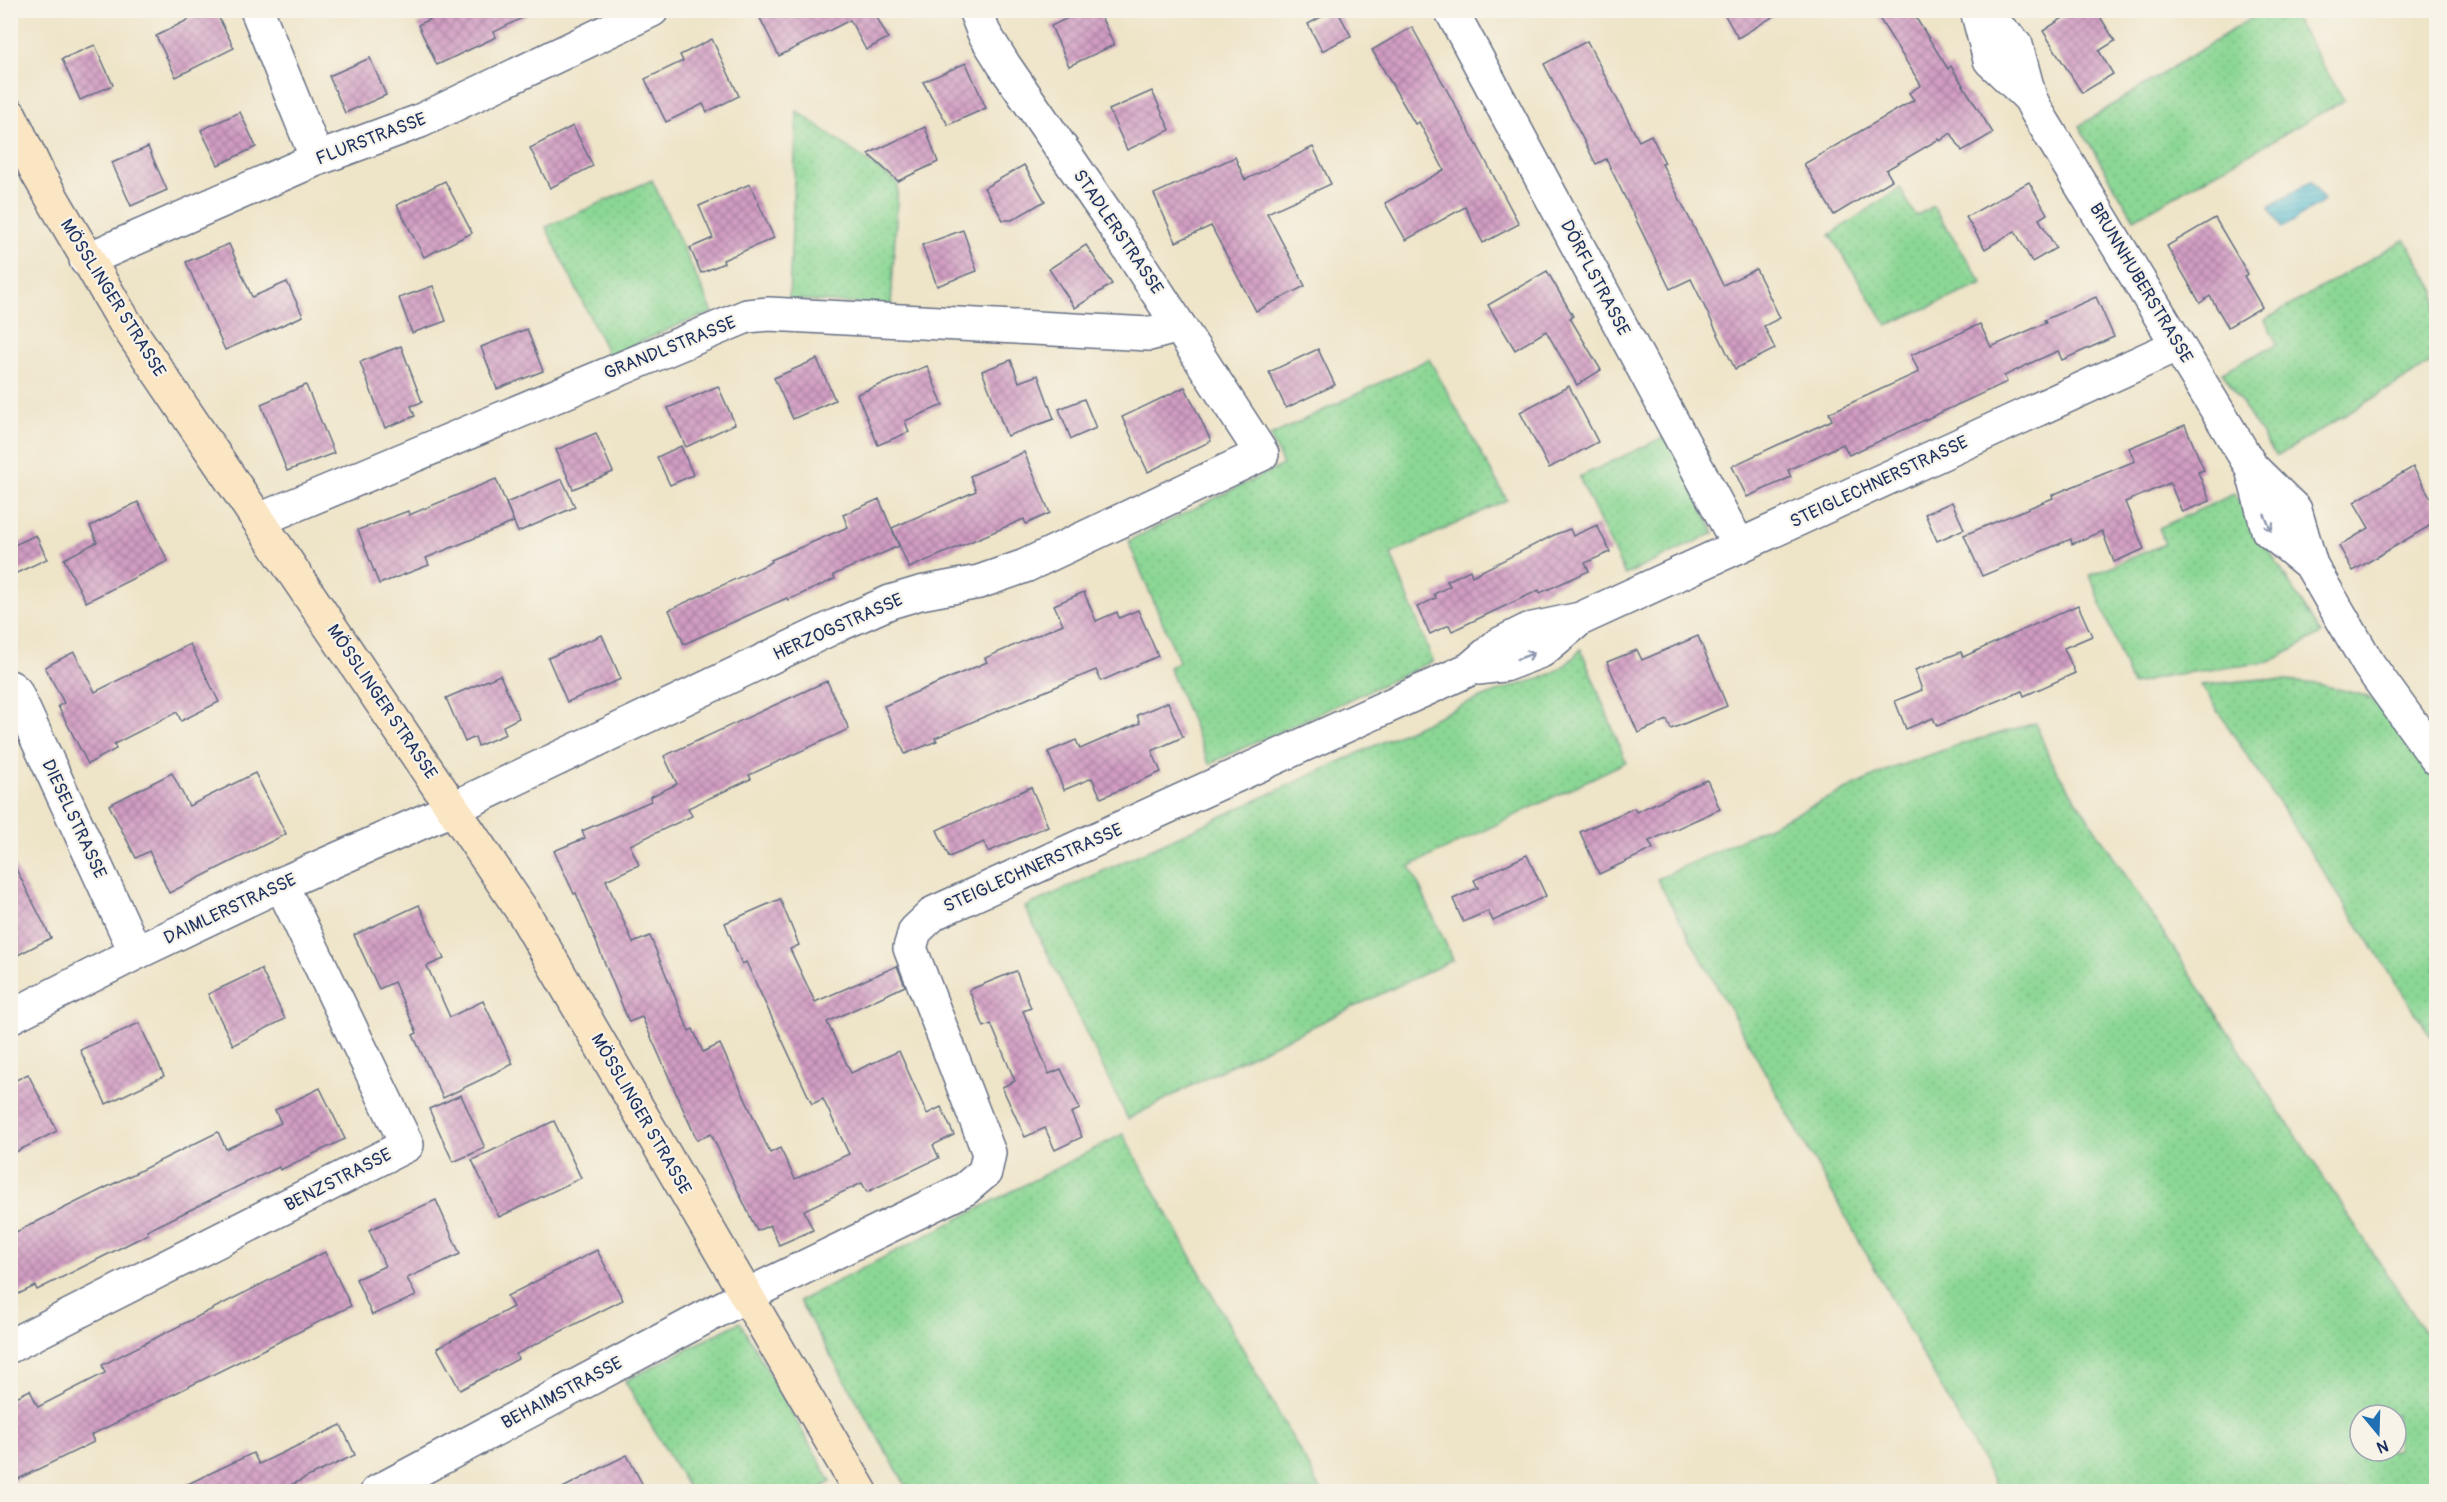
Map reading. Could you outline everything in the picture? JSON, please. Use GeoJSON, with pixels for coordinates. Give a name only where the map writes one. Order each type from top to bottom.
{"type":"FeatureCollection","features":[{"type":"Feature","properties":{"kind":"street"},"geometry":{"type":"LineString","coordinates":[[257,10],[317,159]]}},
{"type":"Feature","properties":{"kind":"street","name":"FLURSTRASSE"},"geometry":{"type":"LineString","coordinates":[[86,260],[317,159],[420,121],[652,10]]}},
{"type":"Feature","properties":{"kind":"street","name":"STADLERSTRASSE"},"geometry":{"type":"LineString","coordinates":[[975,10],[984,33],[1004,66],[1106,213],[1262,454]]}},
{"type":"Feature","properties":{"kind":"street","name":"DÖRFLSTRASSE"},"geometry":{"type":"LineString","coordinates":[[1451,10],[1739,546]]}},
{"type":"Feature","properties":{"kind":"street","name":"BRUNNHUBERSTRASSE"},"geometry":{"type":"LineString","coordinates":[[1978,10],[2016,45],[2030,98],[2252,468],[2268,530],[2310,565],[2369,665],[2436,758]]}},
{"type":"Feature","properties":{"kind":"street","name":"MÖSSLINGER STRASSE"},"geometry":{"type":"LineString","coordinates":[[10,115],[38,174],[86,260],[124,321],[525,915],[861,1491]]}},
{"type":"Feature","properties":{"kind":"street","name":"GRANDLSTRASSE"},"geometry":{"type":"LineString","coordinates":[[259,520],[747,316],[769,314],[1149,334],[1179,326]]}},
{"type":"Feature","properties":{"kind":"street","name":"STEIGLECHNERSTRASSE"},"geometry":{"type":"LineString","coordinates":[[747,1295],[965,1189],[985,1172],[989,1153],[910,948],[915,931],[934,914],[1470,669],[1504,665],[1541,651],[1580,619],[2178,345]]}},
{"type":"Feature","properties":{"kind":"street","name":"HERZOGSTRASSE"},"geometry":{"type":"LineString","coordinates":[[454,808],[890,602],[920,593],[979,582],[1025,566],[1262,454]]}},
{"type":"Feature","properties":{"kind":"street","name":"DIESELSTRASSE"},"geometry":{"type":"LineString","coordinates":[[10,687],[15,691],[136,953]]}},
{"type":"Feature","properties":{"kind":"street","name":"DAIMLERSTRASSE"},"geometry":{"type":"LineString","coordinates":[[10,1017],[136,953],[281,884],[454,808]]}},
{"type":"Feature","properties":{"kind":"street","name":"BENZSTRASSE"},"geometry":{"type":"LineString","coordinates":[[10,1346],[407,1145],[281,884]]}},
{"type":"Feature","properties":{"kind":"street","name":"BEHAIMSTRASSE"},"geometry":{"type":"LineString","coordinates":[[377,1491],[747,1295]]}},
{"type":"Feature","properties":{"kind":"green space"},"geometry":{"type":"Polygon","coordinates":[[[2264,10],[2290,11],[2344,100],[2134,219],[2079,126],[2264,10]]]}},
{"type":"Feature","properties":{"kind":"green space"},"geometry":{"type":"Polygon","coordinates":[[[797,111],[898,183],[891,306],[789,299],[797,111]]]}},
{"type":"Feature","properties":{"kind":"green space"},"geometry":{"type":"Polygon","coordinates":[[[652,180],[713,313],[683,323],[609,356],[546,227],[652,180]]]}},
{"type":"Feature","properties":{"kind":"green space"},"geometry":{"type":"Polygon","coordinates":[[[1900,188],[1916,216],[1933,206],[1983,284],[1887,325],[1830,235],[1900,188]]]}},
{"type":"Feature","properties":{"kind":"green space"},"geometry":{"type":"Polygon","coordinates":[[[2405,239],[2436,291],[2436,360],[2276,457],[2222,372],[2277,344],[2265,320],[2405,239]]]}},
{"type":"Feature","properties":{"kind":"green space"},"geometry":{"type":"Polygon","coordinates":[[[1429,359],[1507,500],[1391,554],[1433,661],[1209,764],[1169,667],[1179,661],[1128,541],[1283,465],[1270,436],[1429,359]]]}},
{"type":"Feature","properties":{"kind":"green space"},"geometry":{"type":"Polygon","coordinates":[[[1668,435],[1714,533],[1625,575],[1579,477],[1668,435]]]}},
{"type":"Feature","properties":{"kind":"green space"},"geometry":{"type":"Polygon","coordinates":[[[2234,494],[2321,634],[2270,662],[2169,675],[2132,685],[2090,575],[2165,544],[2159,528],[2234,494]]]}},
{"type":"Feature","properties":{"kind":"green space"},"geometry":{"type":"Polygon","coordinates":[[[1581,649],[1626,762],[1410,866],[1453,960],[1227,1067],[1128,1119],[1025,907],[1467,703],[1553,673],[1581,649]]]}},
{"type":"Feature","properties":{"kind":"green space"},"geometry":{"type":"Polygon","coordinates":[[[2262,679],[2318,684],[2366,696],[2391,713],[2409,734],[2436,774],[2436,1044],[2201,685],[2262,679]]]}},
{"type":"Feature","properties":{"kind":"green space"},"geometry":{"type":"Polygon","coordinates":[[[2036,723],[2050,760],[2436,1349],[2436,1491],[1999,1491],[1657,879],[1890,769],[1955,746],[2036,723]]]}},
{"type":"Feature","properties":{"kind":"green space"},"geometry":{"type":"Polygon","coordinates":[[[1123,1134],[1322,1491],[909,1491],[799,1301],[1123,1134]]]}},
{"type":"Feature","properties":{"kind":"green space"},"geometry":{"type":"Polygon","coordinates":[[[740,1322],[831,1482],[815,1491],[690,1491],[625,1381],[740,1322]]]}},
{"type":"Feature","properties":{"kind":"water"},"geometry":{"type":"Polygon","coordinates":[[[2311,181],[2324,201],[2282,228],[2269,207],[2311,181]]]}},
{"type":"Feature","properties":{"kind":"building"},"geometry":{"type":"Polygon","coordinates":[[[207,10],[215,10],[234,48],[176,77],[156,36],[207,10]]]}},
{"type":"Feature","properties":{"kind":"building"},"geometry":{"type":"Polygon","coordinates":[[[447,10],[538,10],[494,32],[496,37],[437,65],[418,25],[447,10]]]}},
{"type":"Feature","properties":{"kind":"building"},"geometry":{"type":"Polygon","coordinates":[[[756,10],[873,10],[888,38],[866,50],[850,20],[779,56],[756,10]]]}},
{"type":"Feature","properties":{"kind":"building"},"geometry":{"type":"Polygon","coordinates":[[[1084,10],[1098,10],[1114,45],[1069,66],[1051,26],[1084,10]]]}},
{"type":"Feature","properties":{"kind":"building"},"geometry":{"type":"Polygon","coordinates":[[[1337,10],[1351,36],[1322,51],[1308,24],[1337,10]]]}},
{"type":"Feature","properties":{"kind":"building"},"geometry":{"type":"Polygon","coordinates":[[[1722,10],[1784,10],[1738,38],[1722,10]]]}},
{"type":"Feature","properties":{"kind":"building"},"geometry":{"type":"Polygon","coordinates":[[[1874,10],[1911,10],[1948,69],[1951,66],[1993,133],[1962,151],[1951,133],[1940,141],[1939,139],[1886,170],[1892,180],[1834,215],[1804,164],[1914,100],[1909,93],[1921,85],[1874,10]]]}},
{"type":"Feature","properties":{"kind":"building"},"geometry":{"type":"Polygon","coordinates":[[[2075,10],[2096,10],[2115,41],[2099,51],[2113,74],[2082,93],[2043,31],[2075,10]]]}},
{"type":"Feature","properties":{"kind":"building"},"geometry":{"type":"Polygon","coordinates":[[[1412,27],[1519,224],[1483,243],[1465,207],[1406,240],[1385,203],[1444,170],[1419,122],[1415,124],[1372,50],[1412,27]]]}},
{"type":"Feature","properties":{"kind":"building"},"geometry":{"type":"Polygon","coordinates":[[[712,39],[739,96],[707,112],[703,104],[666,122],[645,79],[683,61],[680,55],[712,39]]]}},
{"type":"Feature","properties":{"kind":"building"},"geometry":{"type":"Polygon","coordinates":[[[1587,41],[1639,141],[1651,135],[1665,163],[1662,164],[1723,285],[1756,269],[1780,318],[1764,326],[1775,349],[1735,369],[1691,279],[1670,289],[1606,159],[1596,164],[1544,64],[1587,41]]]}},
{"type":"Feature","properties":{"kind":"building"},"geometry":{"type":"Polygon","coordinates":[[[95,45],[113,85],[80,100],[62,59],[95,45]]]}},
{"type":"Feature","properties":{"kind":"building"},"geometry":{"type":"Polygon","coordinates":[[[370,58],[386,95],[345,113],[329,76],[370,58]]]}},
{"type":"Feature","properties":{"kind":"building"},"geometry":{"type":"Polygon","coordinates":[[[966,63],[986,108],[948,125],[923,82],[966,63]]]}},
{"type":"Feature","properties":{"kind":"building"},"geometry":{"type":"Polygon","coordinates":[[[1152,91],[1170,130],[1127,150],[1109,110],[1152,91]]]}},
{"type":"Feature","properties":{"kind":"building"},"geometry":{"type":"Polygon","coordinates":[[[240,112],[256,147],[218,165],[201,130],[240,112]]]}},
{"type":"Feature","properties":{"kind":"building"},"geometry":{"type":"Polygon","coordinates":[[[573,126],[593,166],[550,188],[530,148],[573,126]]]}},
{"type":"Feature","properties":{"kind":"building"},"geometry":{"type":"Polygon","coordinates":[[[925,127],[938,162],[898,181],[868,154],[925,127]]]}},
{"type":"Feature","properties":{"kind":"building"},"geometry":{"type":"Polygon","coordinates":[[[148,147],[167,190],[131,206],[112,163],[148,147]]]}},
{"type":"Feature","properties":{"kind":"building"},"geometry":{"type":"Polygon","coordinates":[[[1313,147],[1331,184],[1267,213],[1305,286],[1256,311],[1211,226],[1176,242],[1154,194],[1235,157],[1245,180],[1313,147]]]}},
{"type":"Feature","properties":{"kind":"building"},"geometry":{"type":"Polygon","coordinates":[[[1024,165],[1045,201],[1012,220],[1003,220],[984,188],[1024,165]]]}},
{"type":"Feature","properties":{"kind":"building"},"geometry":{"type":"Polygon","coordinates":[[[445,181],[472,233],[424,257],[397,205],[445,181]]]}},
{"type":"Feature","properties":{"kind":"building"},"geometry":{"type":"Polygon","coordinates":[[[2029,182],[2047,214],[2039,219],[2056,248],[2032,262],[2015,231],[1985,249],[1966,217],[2029,182]]]}},
{"type":"Feature","properties":{"kind":"building"},"geometry":{"type":"Polygon","coordinates":[[[750,184],[774,238],[723,260],[724,263],[701,273],[690,248],[713,238],[699,206],[750,184]]]}},
{"type":"Feature","properties":{"kind":"building"},"geometry":{"type":"Polygon","coordinates":[[[2215,218],[2248,274],[2244,276],[2262,307],[2228,327],[2210,296],[2200,303],[2167,246],[2215,218]]]}},
{"type":"Feature","properties":{"kind":"building"},"geometry":{"type":"Polygon","coordinates":[[[963,230],[977,271],[937,286],[922,245],[963,230]]]}},
{"type":"Feature","properties":{"kind":"building"},"geometry":{"type":"Polygon","coordinates":[[[229,244],[252,297],[287,282],[303,316],[225,350],[186,262],[229,244]]]}},
{"type":"Feature","properties":{"kind":"building"},"geometry":{"type":"Polygon","coordinates":[[[1086,245],[1112,284],[1075,308],[1049,269],[1086,245]]]}},
{"type":"Feature","properties":{"kind":"building"},"geometry":{"type":"Polygon","coordinates":[[[1547,271],[1573,316],[1570,318],[1601,370],[1577,385],[1546,331],[1515,350],[1488,305],[1547,271]]]}},
{"type":"Feature","properties":{"kind":"building"},"geometry":{"type":"Polygon","coordinates":[[[433,286],[446,321],[412,333],[399,298],[433,286]]]}},
{"type":"Feature","properties":{"kind":"building"},"geometry":{"type":"Polygon","coordinates":[[[2096,297],[2114,337],[2062,360],[2058,351],[2033,362],[2004,376],[2007,382],[1849,455],[1843,444],[1788,470],[1791,477],[1747,497],[1732,466],[1832,420],[1829,413],[1919,372],[1911,355],[1980,324],[1991,347],[2046,323],[2044,320],[2096,297]]]}},
{"type":"Feature","properties":{"kind":"building"},"geometry":{"type":"Polygon","coordinates":[[[527,329],[543,371],[497,389],[481,347],[527,329]]]}},
{"type":"Feature","properties":{"kind":"building"},"geometry":{"type":"Polygon","coordinates":[[[401,346],[422,402],[411,406],[415,416],[385,428],[360,362],[401,346]]]}},
{"type":"Feature","properties":{"kind":"building"},"geometry":{"type":"Polygon","coordinates":[[[1318,349],[1335,385],[1286,408],[1269,372],[1318,349]]]}},
{"type":"Feature","properties":{"kind":"building"},"geometry":{"type":"Polygon","coordinates":[[[817,359],[835,400],[793,419],[774,378],[817,359]]]}},
{"type":"Feature","properties":{"kind":"building"},"geometry":{"type":"Polygon","coordinates":[[[1011,360],[1019,382],[1038,375],[1054,419],[1007,436],[982,371],[1011,360]]]}},
{"type":"Feature","properties":{"kind":"building"},"geometry":{"type":"Polygon","coordinates":[[[927,366],[943,405],[905,421],[909,432],[878,445],[857,394],[927,366]]]}},
{"type":"Feature","properties":{"kind":"building"},"geometry":{"type":"Polygon","coordinates":[[[306,385],[334,453],[287,471],[261,404],[306,385]]]}},
{"type":"Feature","properties":{"kind":"building"},"geometry":{"type":"Polygon","coordinates":[[[718,386],[735,424],[686,447],[668,408],[718,386]]]}},
{"type":"Feature","properties":{"kind":"building"},"geometry":{"type":"Polygon","coordinates":[[[1569,386],[1598,442],[1549,468],[1520,412],[1569,386]]]}},
{"type":"Feature","properties":{"kind":"building"},"geometry":{"type":"Polygon","coordinates":[[[1185,387],[1211,441],[1148,472],[1122,417],[1185,387]]]}},
{"type":"Feature","properties":{"kind":"building"},"geometry":{"type":"Polygon","coordinates":[[[1084,399],[1096,428],[1071,439],[1059,409],[1084,399]]]}},
{"type":"Feature","properties":{"kind":"building"},"geometry":{"type":"Polygon","coordinates":[[[2185,425],[2204,470],[2198,472],[2210,501],[2182,512],[2170,483],[2125,502],[2144,549],[2114,562],[2102,531],[2072,544],[2071,539],[1982,576],[1964,535],[2135,461],[2129,448],[2185,425]]]}},
{"type":"Feature","properties":{"kind":"building"},"geometry":{"type":"Polygon","coordinates":[[[596,433],[613,472],[573,489],[556,450],[596,433]]]}},
{"type":"Feature","properties":{"kind":"building"},"geometry":{"type":"Polygon","coordinates":[[[681,446],[693,475],[670,485],[657,457],[681,446]]]}},
{"type":"Feature","properties":{"kind":"building"},"geometry":{"type":"Polygon","coordinates":[[[1024,452],[1050,513],[1026,524],[1024,519],[909,568],[892,528],[976,491],[970,476],[1024,452]]]}},
{"type":"Feature","properties":{"kind":"building"},"geometry":{"type":"Polygon","coordinates":[[[2413,467],[2436,507],[2436,522],[2353,571],[2339,546],[2369,528],[2354,502],[2413,467]]]}},
{"type":"Feature","properties":{"kind":"building"},"geometry":{"type":"Polygon","coordinates":[[[496,479],[514,522],[426,558],[429,565],[379,584],[358,530],[408,511],[409,515],[496,479]]]}},
{"type":"Feature","properties":{"kind":"building"},"geometry":{"type":"Polygon","coordinates":[[[562,479],[575,507],[518,532],[506,503],[562,479]]]}},
{"type":"Feature","properties":{"kind":"building"},"geometry":{"type":"Polygon","coordinates":[[[879,499],[899,546],[833,575],[835,579],[684,644],[669,610],[772,562],[771,560],[848,527],[843,515],[879,499]]]}},
{"type":"Feature","properties":{"kind":"building"},"geometry":{"type":"Polygon","coordinates":[[[138,502],[168,561],[86,602],[64,559],[97,542],[90,526],[138,502]]]}},
{"type":"Feature","properties":{"kind":"building"},"geometry":{"type":"Polygon","coordinates":[[[1952,502],[1964,529],[1937,541],[1925,514],[1952,502]]]}},
{"type":"Feature","properties":{"kind":"building"},"geometry":{"type":"Polygon","coordinates":[[[1597,525],[1610,552],[1585,563],[1589,571],[1540,593],[1539,590],[1452,631],[1449,625],[1430,634],[1417,607],[1436,598],[1434,594],[1450,586],[1447,581],[1470,570],[1472,576],[1556,534],[1570,529],[1573,536],[1597,525]]]}},
{"type":"Feature","properties":{"kind":"building"},"geometry":{"type":"Polygon","coordinates":[[[36,535],[47,559],[10,576],[10,547],[36,535]]]}},
{"type":"Feature","properties":{"kind":"building"},"geometry":{"type":"Polygon","coordinates":[[[1084,592],[1096,621],[1117,612],[1119,618],[1138,610],[1158,656],[1101,681],[1096,670],[935,738],[937,741],[905,754],[884,706],[987,662],[985,658],[1063,624],[1054,605],[1084,592]]]}},
{"type":"Feature","properties":{"kind":"building"},"geometry":{"type":"Polygon","coordinates":[[[2078,605],[2092,636],[2064,648],[2075,673],[2024,696],[2022,691],[1937,726],[1933,718],[1906,729],[1895,701],[1922,690],[1915,670],[1961,652],[1963,657],[2078,605]]]}},
{"type":"Feature","properties":{"kind":"building"},"geometry":{"type":"Polygon","coordinates":[[[602,635],[621,679],[567,702],[548,658],[602,635]]]}},
{"type":"Feature","properties":{"kind":"building"},"geometry":{"type":"Polygon","coordinates":[[[1698,636],[1727,706],[1671,729],[1667,720],[1638,733],[1607,662],[1637,650],[1642,660],[1698,636]]]}},
{"type":"Feature","properties":{"kind":"building"},"geometry":{"type":"Polygon","coordinates":[[[190,644],[219,702],[181,721],[177,712],[114,744],[116,749],[88,764],[58,706],[64,703],[45,667],[74,652],[95,692],[190,644]]]}},
{"type":"Feature","properties":{"kind":"building"},"geometry":{"type":"Polygon","coordinates":[[[500,675],[519,718],[503,726],[506,734],[478,746],[475,737],[465,742],[446,698],[500,675]]]}},
{"type":"Feature","properties":{"kind":"building"},"geometry":{"type":"Polygon","coordinates":[[[827,681],[849,729],[749,775],[751,779],[688,808],[692,816],[630,845],[639,865],[606,880],[633,943],[650,936],[689,1031],[693,1029],[703,1052],[720,1044],[770,1153],[780,1148],[795,1179],[849,1154],[823,1099],[812,1104],[746,962],[742,964],[725,923],[780,899],[799,945],[790,949],[815,1002],[897,966],[905,986],[827,1022],[851,1073],[899,1051],[927,1114],[941,1107],[954,1135],[933,1145],[939,1158],[867,1192],[862,1183],[804,1210],[813,1230],[779,1245],[770,1225],[757,1231],[711,1134],[697,1140],[642,1017],[629,1022],[576,893],[574,894],[554,851],[585,838],[582,831],[651,801],[650,797],[677,784],[664,756],[827,681]]]}},
{"type":"Feature","properties":{"kind":"building"},"geometry":{"type":"Polygon","coordinates":[[[1168,702],[1183,737],[1152,751],[1161,772],[1101,798],[1092,778],[1064,790],[1048,752],[1076,740],[1080,749],[1140,723],[1137,715],[1168,702]]]}},
{"type":"Feature","properties":{"kind":"building"},"geometry":{"type":"Polygon","coordinates":[[[172,773],[189,806],[255,773],[286,834],[169,893],[149,851],[136,858],[109,805],[172,773]]]}},
{"type":"Feature","properties":{"kind":"building"},"geometry":{"type":"Polygon","coordinates":[[[1707,780],[1720,809],[1649,841],[1653,849],[1599,874],[1580,832],[1634,808],[1636,812],[1707,780]]]}},
{"type":"Feature","properties":{"kind":"building"},"geometry":{"type":"Polygon","coordinates":[[[1031,787],[1048,826],[988,852],[984,842],[949,857],[937,830],[1031,787]]]}},
{"type":"Feature","properties":{"kind":"building"},"geometry":{"type":"Polygon","coordinates":[[[1527,855],[1546,896],[1493,921],[1488,911],[1463,922],[1453,899],[1478,888],[1474,880],[1527,855]]]}},
{"type":"Feature","properties":{"kind":"building"},"geometry":{"type":"Polygon","coordinates":[[[10,857],[51,938],[10,959],[10,857]]]}},
{"type":"Feature","properties":{"kind":"building"},"geometry":{"type":"Polygon","coordinates":[[[419,905],[444,959],[427,966],[450,1017],[483,1001],[513,1064],[443,1098],[413,1035],[417,1033],[394,982],[379,989],[354,935],[419,905]]]}},
{"type":"Feature","properties":{"kind":"building"},"geometry":{"type":"Polygon","coordinates":[[[261,969],[285,1019],[233,1045],[208,994],[261,969]]]}},
{"type":"Feature","properties":{"kind":"building"},"geometry":{"type":"Polygon","coordinates":[[[1016,971],[1031,1008],[1023,1011],[1049,1074],[1061,1069],[1080,1109],[1071,1113],[1082,1137],[1055,1150],[1045,1128],[1025,1137],[1002,1087],[1015,1081],[991,1024],[984,1027],[969,990],[1016,971]]]}},
{"type":"Feature","properties":{"kind":"building"},"geometry":{"type":"Polygon","coordinates":[[[139,1023],[164,1076],[106,1104],[80,1050],[139,1023]]]}},
{"type":"Feature","properties":{"kind":"building"},"geometry":{"type":"Polygon","coordinates":[[[28,1074],[57,1131],[10,1155],[10,1083],[28,1074]]]}},
{"type":"Feature","properties":{"kind":"building"},"geometry":{"type":"Polygon","coordinates":[[[320,1088],[345,1139],[280,1170],[279,1167],[147,1231],[148,1234],[37,1290],[35,1286],[10,1298],[10,1235],[218,1132],[226,1149],[281,1123],[275,1110],[320,1088]]]}},
{"type":"Feature","properties":{"kind":"building"},"geometry":{"type":"Polygon","coordinates":[[[461,1095],[485,1148],[453,1162],[429,1109],[461,1095]]]}},
{"type":"Feature","properties":{"kind":"building"},"geometry":{"type":"Polygon","coordinates":[[[554,1121],[581,1178],[499,1217],[472,1160],[554,1121]]]}},
{"type":"Feature","properties":{"kind":"building"},"geometry":{"type":"Polygon","coordinates":[[[436,1200],[460,1254],[407,1278],[416,1296],[372,1315],[356,1279],[385,1266],[369,1230],[436,1200]]]}},
{"type":"Feature","properties":{"kind":"building"},"geometry":{"type":"Polygon","coordinates":[[[597,1250],[623,1300],[516,1354],[518,1359],[460,1390],[437,1348],[513,1307],[507,1296],[597,1250]]]}},
{"type":"Feature","properties":{"kind":"building"},"geometry":{"type":"Polygon","coordinates":[[[325,1252],[351,1306],[91,1435],[94,1442],[10,1483],[10,1400],[30,1390],[38,1407],[105,1373],[102,1365],[325,1252]]]}},
{"type":"Feature","properties":{"kind":"building"},"geometry":{"type":"Polygon","coordinates":[[[341,1425],[355,1455],[278,1491],[173,1491],[253,1453],[259,1464],[341,1425]]]}},
{"type":"Feature","properties":{"kind":"building"},"geometry":{"type":"Polygon","coordinates":[[[627,1455],[646,1491],[557,1491],[605,1466],[627,1455]]]}}]}
